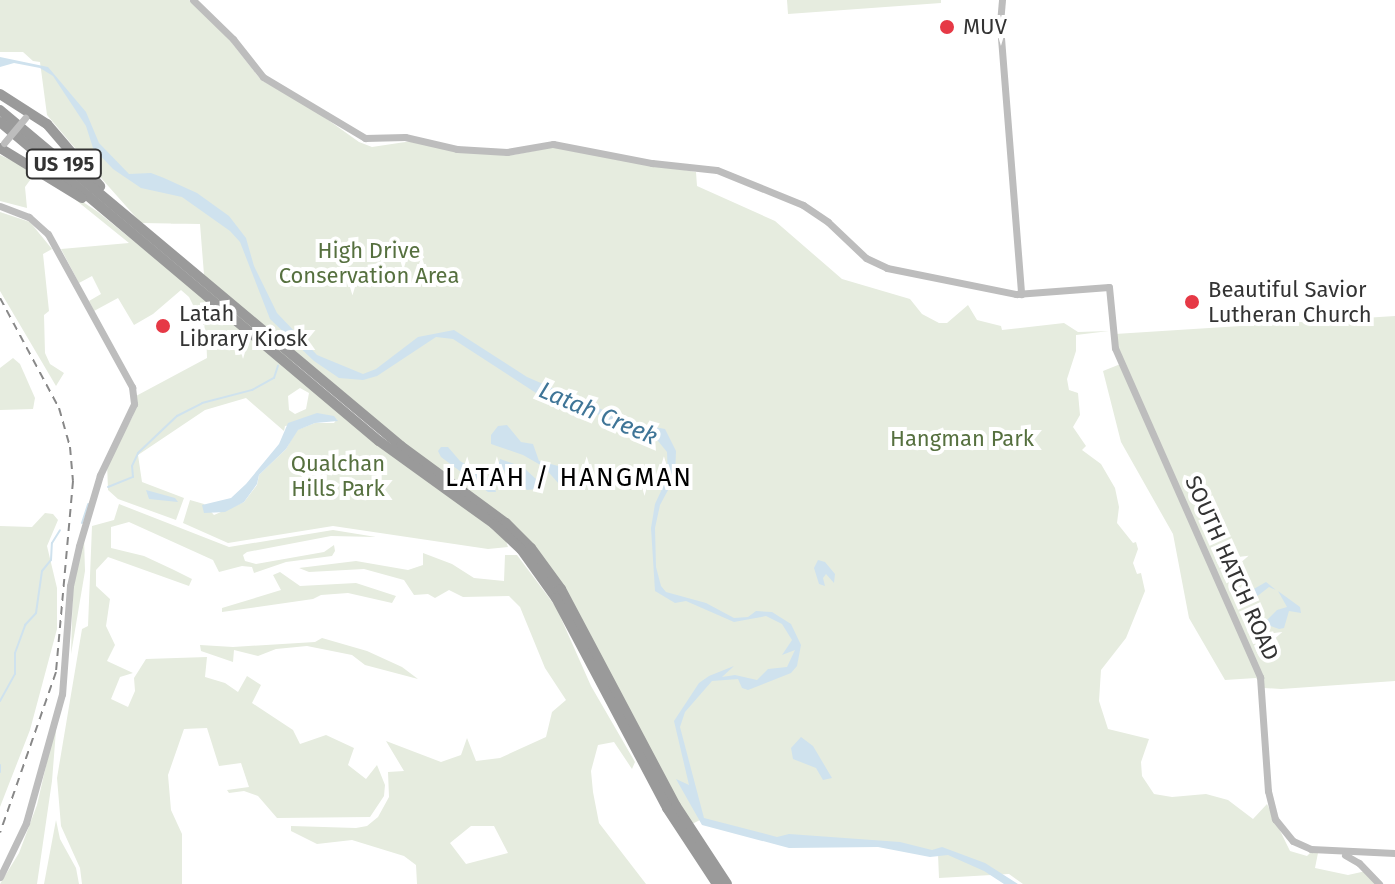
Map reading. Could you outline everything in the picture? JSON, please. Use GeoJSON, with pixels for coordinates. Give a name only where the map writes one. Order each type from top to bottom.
{"type":"FeatureCollection","features":[{"type":"Feature","properties":{"kind":"highway"},"geometry":{"type":"LineString","coordinates":[[0,94],[61,139],[124,220]]}},
{"type":"Feature","properties":{"kind":"highway","name":"US 195"},"geometry":{"type":"LineString","coordinates":[[0,110],[379,441],[494,524],[521,549],[556,598],[667,808],[717,884]]}},
{"type":"Feature","properties":{"kind":"highway","name":"US 195"},"geometry":{"type":"LineString","coordinates":[[0,122],[390,437],[506,523],[531,548],[561,589],[681,815],[727,884]]}},
{"type":"Feature","properties":{"kind":"highway"},"geometry":{"type":"LineString","coordinates":[[1,146],[124,220]]}},
{"type":"Feature","properties":{"kind":"main road"},"geometry":{"type":"LineString","coordinates":[[193,0],[233,39],[263,77],[357,135],[378,139],[405,137],[457,149],[507,152],[553,144],[652,163],[717,170],[803,205],[878,265],[1021,294],[1097,288],[1109,297]]}},
{"type":"Feature","properties":{"kind":"main road"},"geometry":{"type":"LineString","coordinates":[[1002,0],[1000,25],[1021,294]]}},
{"type":"Feature","properties":{"kind":"main road"},"geometry":{"type":"LineString","coordinates":[[1,146],[28,114]]}},
{"type":"Feature","properties":{"kind":"main road"},"geometry":{"type":"LineString","coordinates":[[0,206],[29,217],[48,234],[132,387],[132,413],[105,460],[70,586],[62,694],[26,823],[0,877]]}},
{"type":"Feature","properties":{"kind":"main road"},"geometry":{"type":"LineString","coordinates":[[1019,278],[1027,288],[1039,293]]}},
{"type":"Feature","properties":{"kind":"main road","name":"SOUTH HATCH ROAD"},"geometry":{"type":"LineString","coordinates":[[1097,288],[1109,287],[1115,348],[1257,669],[1262,692],[1268,798],[1280,828],[1302,846],[1339,853]]}},
{"type":"Feature","properties":{"kind":"main road"},"geometry":{"type":"LineString","coordinates":[[1339,853],[1395,853]]}},
{"type":"Feature","properties":{"kind":"main road"},"geometry":{"type":"LineString","coordinates":[[1339,853],[1359,863],[1379,884]]}},
{"type":"Feature","properties":{"kind":"main road"},"geometry":{"type":"LineString","coordinates":[[1371,875],[1372,862],[1380,854]]}},
{"type":"Feature","properties":{"kind":"green space"},"geometry":{"type":"Polygon","coordinates":[[[0,0],[189,0],[228,38],[261,80],[310,107],[359,142],[372,147],[412,141],[456,152],[513,155],[554,147],[696,172],[697,186],[775,221],[842,279],[910,299],[922,314],[939,323],[947,323],[968,305],[977,320],[1001,326],[1002,330],[1064,323],[1078,332],[1109,331],[1076,335],[1076,351],[1067,379],[1069,390],[1078,393],[1080,415],[1073,427],[1086,446],[1082,450],[1101,464],[1115,488],[1119,507],[1117,523],[1133,543],[1136,542],[1138,549],[1133,563],[1137,574],[1141,573],[1145,591],[1126,638],[1101,670],[1099,701],[1108,729],[1149,739],[1141,762],[1142,776],[1154,794],[1172,797],[1206,794],[1228,800],[1253,819],[1267,804],[1290,851],[1307,856],[1312,851],[1318,853],[1315,868],[1348,875],[1366,871],[1377,884],[1023,884],[1009,874],[939,878],[938,854],[901,847],[776,840],[702,819],[690,825],[565,588],[405,445],[300,357],[287,366],[463,504],[506,541],[508,547],[488,549],[333,526],[228,543],[183,523],[190,500],[204,504],[214,515],[244,502],[257,485],[259,475],[286,449],[297,430],[315,423],[334,423],[337,419],[285,426],[284,431],[246,398],[205,410],[138,455],[142,482],[184,498],[176,520],[118,499],[108,490],[107,463],[133,416],[136,396],[207,358],[206,331],[189,297],[181,290],[153,314],[134,325],[118,298],[94,311],[89,301],[101,294],[92,276],[79,283],[61,249],[129,243],[56,184],[98,212],[206,300],[200,224],[141,223],[47,115],[40,62],[33,61],[23,52],[0,52],[0,0]],[[300,388],[288,396],[289,410],[295,414],[306,409],[309,393],[300,388]]]}},
{"type":"Feature","properties":{"kind":"green space"},"geometry":{"type":"Polygon","coordinates":[[[787,0],[941,0],[941,3],[788,14],[787,0]]]}},
{"type":"Feature","properties":{"kind":"green space"},"geometry":{"type":"Polygon","coordinates":[[[0,155],[36,172],[25,187],[27,208],[0,201],[0,155]]]}},
{"type":"Feature","properties":{"kind":"green space"},"geometry":{"type":"Polygon","coordinates":[[[0,212],[30,222],[52,249],[43,254],[49,311],[44,315],[45,353],[50,364],[64,373],[56,386],[0,291],[0,212]]]}},
{"type":"Feature","properties":{"kind":"green space"},"geometry":{"type":"Polygon","coordinates":[[[1395,316],[1395,681],[1281,689],[1264,688],[1256,678],[1225,680],[1189,618],[1173,534],[1121,442],[1103,371],[1123,363],[1115,334],[1395,316]]]}},
{"type":"Feature","properties":{"kind":"green space"},"geometry":{"type":"Polygon","coordinates":[[[13,358],[20,364],[35,398],[33,409],[0,410],[0,368],[13,358]]]}},
{"type":"Feature","properties":{"kind":"green space"},"geometry":{"type":"Polygon","coordinates":[[[119,504],[229,547],[333,530],[376,537],[331,536],[247,552],[243,555],[245,561],[256,564],[324,552],[334,545],[335,551],[332,556],[286,562],[254,573],[252,567],[242,566],[219,572],[213,560],[129,522],[111,527],[111,548],[144,556],[174,570],[192,579],[189,586],[108,557],[96,570],[96,586],[110,599],[106,626],[115,645],[107,661],[133,673],[120,677],[111,699],[128,707],[135,691],[134,678],[146,659],[207,657],[205,677],[225,683],[238,692],[247,676],[261,685],[252,703],[293,730],[300,744],[326,735],[354,748],[348,765],[366,779],[377,765],[385,785],[384,796],[370,817],[277,818],[258,796],[244,791],[229,793],[227,790],[249,787],[241,763],[219,766],[207,728],[184,729],[168,775],[171,810],[182,834],[182,884],[82,884],[80,868],[61,826],[57,778],[82,629],[88,626],[92,526],[114,520],[119,504]]]}},
{"type":"Feature","properties":{"kind":"green space"},"geometry":{"type":"Polygon","coordinates":[[[45,513],[53,514],[58,520],[47,546],[57,588],[57,629],[30,730],[0,807],[0,526],[32,527],[45,513]]]}},
{"type":"Feature","properties":{"kind":"green space"},"geometry":{"type":"Polygon","coordinates":[[[84,537],[85,571],[71,654],[73,585],[84,537]]]}},
{"type":"Feature","properties":{"kind":"green space"},"geometry":{"type":"Polygon","coordinates":[[[423,553],[452,564],[474,578],[504,581],[505,555],[517,555],[556,607],[591,686],[635,762],[632,769],[614,742],[598,745],[591,771],[599,823],[646,884],[417,884],[416,865],[404,856],[352,840],[317,844],[291,831],[291,826],[356,828],[367,826],[378,817],[389,797],[388,772],[404,771],[386,741],[441,762],[461,755],[467,738],[476,761],[500,758],[546,737],[552,712],[566,700],[545,668],[520,607],[509,596],[463,597],[449,590],[435,598],[428,594],[414,595],[404,580],[364,569],[309,572],[299,568],[356,561],[408,570],[423,565],[423,553]],[[471,826],[450,843],[466,864],[508,853],[494,826],[471,826]]]}},
{"type":"Feature","properties":{"kind":"green space"},"geometry":{"type":"Polygon","coordinates":[[[280,572],[300,586],[356,583],[396,596],[392,603],[348,593],[321,595],[313,599],[222,612],[222,608],[281,590],[273,575],[280,572]]]}},
{"type":"Feature","properties":{"kind":"green space"},"geometry":{"type":"Polygon","coordinates":[[[322,638],[367,651],[402,667],[418,679],[365,665],[352,655],[307,646],[276,649],[258,656],[234,650],[233,662],[201,651],[200,645],[233,647],[315,642],[322,638]]]}},
{"type":"Feature","properties":{"kind":"green space"},"geometry":{"type":"Polygon","coordinates":[[[57,718],[52,781],[37,884],[0,884],[19,853],[37,805],[57,718]]]}},
{"type":"Feature","properties":{"kind":"green space"},"geometry":{"type":"Polygon","coordinates":[[[56,820],[60,839],[76,868],[79,884],[44,884],[56,820]]]}},
{"type":"Feature","properties":{"kind":"water","name":"Latah Creek"},"geometry":{"type":"Polygon","coordinates":[[[0,57],[48,67],[86,112],[99,143],[129,174],[151,173],[164,178],[197,193],[229,216],[246,238],[254,266],[277,313],[317,355],[363,374],[376,369],[418,337],[454,330],[527,377],[633,423],[665,429],[676,451],[675,477],[660,505],[655,528],[656,567],[661,586],[666,592],[706,603],[734,618],[748,617],[756,611],[772,612],[791,624],[801,645],[797,666],[791,673],[748,690],[742,688],[738,679],[712,681],[685,712],[680,727],[704,818],[777,837],[789,834],[900,842],[932,850],[942,847],[985,863],[1018,884],[1004,884],[948,855],[930,857],[878,847],[789,848],[702,825],[676,779],[689,785],[674,721],[699,683],[709,676],[734,666],[722,677],[735,675],[757,680],[768,669],[787,667],[795,650],[782,655],[792,640],[782,624],[766,616],[734,622],[686,601],[675,603],[655,591],[651,528],[655,504],[668,476],[667,452],[658,441],[644,438],[591,411],[536,393],[453,339],[436,337],[377,376],[363,380],[339,378],[314,361],[270,319],[240,242],[230,231],[182,197],[141,188],[113,169],[93,148],[86,126],[53,76],[40,68],[14,63],[0,67],[0,57]]]}},
{"type":"Feature","properties":{"kind":"water"},"geometry":{"type":"Polygon","coordinates":[[[317,413],[334,416],[338,421],[315,423],[298,430],[286,449],[259,475],[257,484],[244,502],[225,512],[204,513],[202,505],[231,498],[246,484],[279,444],[288,423],[317,413]]]}},
{"type":"Feature","properties":{"kind":"water"},"geometry":{"type":"Polygon","coordinates":[[[507,425],[521,442],[533,444],[539,461],[566,468],[583,489],[559,484],[544,467],[523,455],[491,444],[491,435],[498,426],[507,425]]]}},
{"type":"Feature","properties":{"kind":"water"},"geometry":{"type":"Polygon","coordinates":[[[441,447],[448,447],[460,461],[493,481],[496,492],[488,492],[441,457],[438,451],[441,447]]]}},
{"type":"Feature","properties":{"kind":"water"},"geometry":{"type":"Polygon","coordinates":[[[500,459],[523,467],[537,480],[536,489],[527,490],[517,477],[498,467],[500,459]]]}},
{"type":"Feature","properties":{"kind":"water"},"geometry":{"type":"Polygon","coordinates":[[[146,490],[175,498],[178,502],[149,499],[146,490]]]}},
{"type":"Feature","properties":{"kind":"water"},"geometry":{"type":"Polygon","coordinates":[[[818,560],[825,562],[835,574],[834,583],[826,574],[823,578],[825,586],[819,584],[814,568],[818,560]]]}},
{"type":"Feature","properties":{"kind":"water"},"geometry":{"type":"Polygon","coordinates":[[[1266,582],[1276,590],[1269,587],[1242,608],[1245,594],[1266,582]]]}},
{"type":"Feature","properties":{"kind":"water"},"geometry":{"type":"Polygon","coordinates":[[[1278,591],[1300,607],[1301,613],[1289,611],[1284,628],[1279,629],[1251,619],[1246,610],[1267,620],[1277,610],[1287,607],[1278,591]]]}},
{"type":"Feature","properties":{"kind":"water"},"geometry":{"type":"Polygon","coordinates":[[[801,737],[813,746],[832,778],[823,780],[816,768],[793,759],[791,748],[801,737]]]}},
{"type":"Feature","properties":{"kind":"waterway"},"geometry":{"type":"LineString","coordinates":[[108,487],[133,477],[132,466],[138,453],[177,416],[202,403],[252,390],[274,378],[278,366]]}},
{"type":"Feature","properties":{"kind":"waterway"},"geometry":{"type":"LineString","coordinates":[[82,523],[88,504]]}},
{"type":"Feature","properties":{"kind":"waterway"},"geometry":{"type":"LineString","coordinates":[[0,701],[15,674],[15,653],[25,625],[36,613],[42,571],[51,560],[52,543],[60,530]]}},
{"type":"Feature","properties":{"kind":"waterway"},"geometry":{"type":"LineString","coordinates":[[0,765],[0,772]]}},
{"type":"Feature","properties":{"kind":"railway"},"geometry":{"type":"LineString","coordinates":[[0,298],[59,408],[70,447],[73,481],[56,672],[0,833]]}},
{"type":"Feature","properties":{"kind":"place","name":"MUV"},"geometry":{"type":"Point","coordinates":[947,27]}},
{"type":"Feature","properties":{"kind":"place","name":"Beautiful Savior Lutheran Church"},"geometry":{"type":"Point","coordinates":[1192,302]}},
{"type":"Feature","properties":{"kind":"place","name":"Latah Library Kiosk"},"geometry":{"type":"Point","coordinates":[163,326]}},
{"type":"Feature","properties":{"kind":"district","name":"LATAH / HANGMAN"},"geometry":{"type":"Point","coordinates":[569,478]}},
{"type":"Feature","properties":{"kind":"park label","name":"High Drive Conservation Area"},"geometry":{"type":"Point","coordinates":[369,262]}},
{"type":"Feature","properties":{"kind":"park label","name":"Hangman Park"},"geometry":{"type":"Point","coordinates":[962,439]}},
{"type":"Feature","properties":{"kind":"park label","name":"Qualchan Hills Park"},"geometry":{"type":"Point","coordinates":[338,476]}}]}
